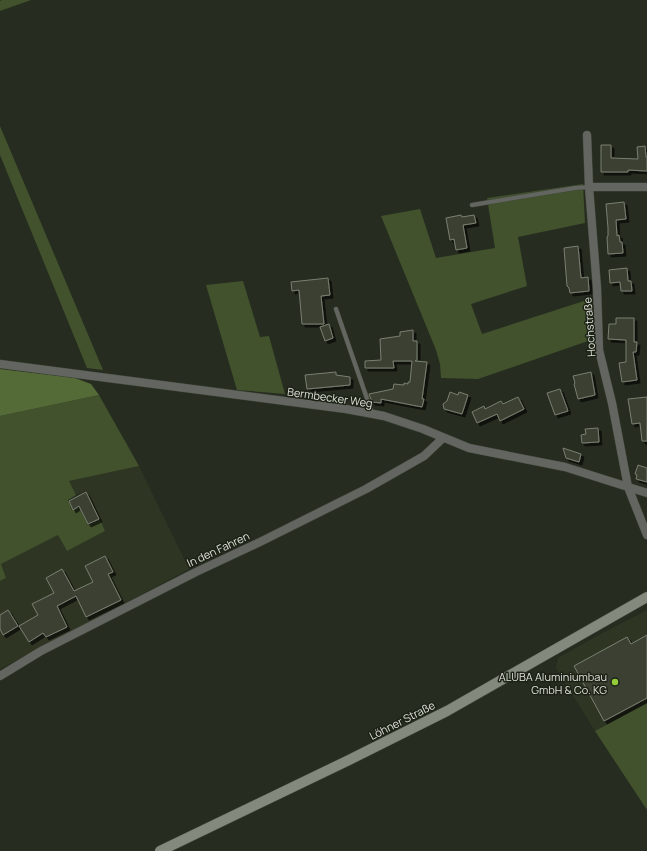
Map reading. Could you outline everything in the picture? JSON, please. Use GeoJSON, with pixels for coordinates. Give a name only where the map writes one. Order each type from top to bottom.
{"type":"FeatureCollection","features":[{"type":"Feature","properties":{"kind":"main road","name":"Löhner Straße"},"geometry":{"type":"LineString","coordinates":[[160,851],[349,760],[446,711],[647,597]]}},
{"type":"Feature","properties":{"kind":"street","name":"Hochstraße"},"geometry":{"type":"LineString","coordinates":[[587,135],[589,187],[597,288],[599,350],[612,403],[628,487],[647,535]]}},
{"type":"Feature","properties":{"kind":"street"},"geometry":{"type":"LineString","coordinates":[[589,187],[647,187]]}},
{"type":"Feature","properties":{"kind":"street","name":"Bermbecker Weg"},"geometry":{"type":"LineString","coordinates":[[0,364],[346,409],[384,416],[423,429],[469,448],[565,467],[647,493]]}},
{"type":"Feature","properties":{"kind":"street","name":"In den Fahren"},"geometry":{"type":"LineString","coordinates":[[0,676],[41,651],[196,572],[366,489],[424,456],[443,438]]}},
{"type":"Feature","properties":{"kind":"lane"},"geometry":{"type":"LineString","coordinates":[[472,205],[589,187]]}},
{"type":"Feature","properties":{"kind":"lane"},"geometry":{"type":"LineString","coordinates":[[336,309],[372,414]]}},
{"type":"Feature","properties":{"kind":"shaded area"},"geometry":{"type":"Polygon","coordinates":[[[139,466],[189,569],[0,669],[0,581],[6,578],[1,564],[58,535],[67,551],[105,531],[86,491],[76,495],[68,481],[139,466]]]}},
{"type":"Feature","properties":{"kind":"shaded area"},"geometry":{"type":"Polygon","coordinates":[[[647,610],[647,703],[595,731],[556,668],[558,658],[647,610]]]}},
{"type":"Feature","properties":{"kind":"green space"},"geometry":{"type":"Polygon","coordinates":[[[31,0],[0,11],[0,1],[31,0]]]}},
{"type":"Feature","properties":{"kind":"green space"},"geometry":{"type":"Polygon","coordinates":[[[0,126],[103,370],[87,368],[0,155],[0,126]]]}},
{"type":"Feature","properties":{"kind":"green space"},"geometry":{"type":"Polygon","coordinates":[[[583,184],[585,223],[518,237],[527,286],[471,304],[482,334],[590,299],[591,340],[478,379],[441,378],[440,364],[436,350],[381,216],[420,209],[436,258],[495,248],[487,198],[583,184]]]}},
{"type":"Feature","properties":{"kind":"green space"},"geometry":{"type":"Polygon","coordinates":[[[243,281],[260,337],[269,336],[285,394],[237,390],[206,285],[243,281]]]}},
{"type":"Feature","properties":{"kind":"green space"},"geometry":{"type":"Polygon","coordinates":[[[0,369],[75,378],[91,384],[99,395],[0,416],[0,369]]]}},
{"type":"Feature","properties":{"kind":"green space"},"geometry":{"type":"Polygon","coordinates":[[[99,395],[139,466],[69,481],[76,495],[68,500],[72,510],[79,507],[88,525],[100,519],[105,531],[67,551],[58,535],[1,564],[6,578],[0,581],[0,416],[99,395]]]}},
{"type":"Feature","properties":{"kind":"green space"},"geometry":{"type":"Polygon","coordinates":[[[647,703],[647,810],[595,731],[647,703]]]}},
{"type":"Feature","properties":{"kind":"building"},"geometry":{"type":"Polygon","coordinates":[[[601,145],[611,145],[611,158],[638,159],[637,147],[645,146],[647,171],[628,170],[628,172],[601,172],[601,145]]]}},
{"type":"Feature","properties":{"kind":"building"},"geometry":{"type":"Polygon","coordinates":[[[624,202],[626,219],[616,220],[617,236],[619,235],[620,242],[622,242],[623,253],[608,254],[606,204],[624,202]]]}},
{"type":"Feature","properties":{"kind":"building"},"geometry":{"type":"Polygon","coordinates":[[[461,215],[462,217],[474,215],[476,223],[463,225],[467,248],[456,250],[454,239],[450,240],[446,218],[461,215]]]}},
{"type":"Feature","properties":{"kind":"building"},"geometry":{"type":"Polygon","coordinates":[[[578,246],[581,278],[588,277],[589,291],[570,293],[567,286],[564,248],[578,246]]]}},
{"type":"Feature","properties":{"kind":"building"},"geometry":{"type":"Polygon","coordinates":[[[627,268],[628,281],[631,281],[632,291],[621,291],[620,282],[610,283],[609,270],[627,268]]]}},
{"type":"Feature","properties":{"kind":"building"},"geometry":{"type":"Polygon","coordinates":[[[328,278],[330,295],[321,296],[324,324],[302,324],[299,290],[292,291],[291,282],[328,278]]]}},
{"type":"Feature","properties":{"kind":"building"},"geometry":{"type":"Polygon","coordinates":[[[616,318],[634,318],[634,342],[637,342],[636,352],[633,352],[637,380],[622,382],[619,363],[626,362],[626,340],[608,339],[609,324],[616,324],[616,318]]]}},
{"type":"Feature","properties":{"kind":"building"},"geometry":{"type":"Polygon","coordinates":[[[329,324],[333,338],[325,341],[320,327],[329,324]]]}},
{"type":"Feature","properties":{"kind":"building"},"geometry":{"type":"Polygon","coordinates":[[[413,330],[413,341],[417,341],[417,360],[415,361],[427,362],[422,407],[381,399],[381,403],[372,402],[369,394],[393,389],[394,384],[404,385],[404,383],[408,384],[408,382],[410,382],[412,361],[393,361],[394,368],[365,368],[365,361],[381,360],[380,339],[400,336],[400,332],[413,330]]]}},
{"type":"Feature","properties":{"kind":"building"},"geometry":{"type":"Polygon","coordinates":[[[336,372],[336,375],[350,377],[350,385],[307,389],[305,375],[336,372]]]}},
{"type":"Feature","properties":{"kind":"building"},"geometry":{"type":"Polygon","coordinates":[[[591,372],[595,395],[578,399],[573,376],[591,372]]]}},
{"type":"Feature","properties":{"kind":"building"},"geometry":{"type":"Polygon","coordinates":[[[560,389],[568,411],[555,415],[547,393],[560,389]]]}},
{"type":"Feature","properties":{"kind":"building"},"geometry":{"type":"Polygon","coordinates":[[[450,392],[458,395],[459,392],[468,395],[462,414],[444,409],[443,404],[447,401],[450,392]]]}},
{"type":"Feature","properties":{"kind":"building"},"geometry":{"type":"Polygon","coordinates":[[[518,397],[524,409],[500,421],[497,414],[477,423],[472,412],[484,406],[485,409],[501,401],[503,404],[518,397]]]}},
{"type":"Feature","properties":{"kind":"building"},"geometry":{"type":"Polygon","coordinates":[[[647,397],[647,441],[642,441],[640,423],[632,424],[628,399],[647,397]]]}},
{"type":"Feature","properties":{"kind":"building"},"geometry":{"type":"Polygon","coordinates":[[[598,428],[599,442],[582,443],[581,435],[586,434],[585,429],[598,428]]]}},
{"type":"Feature","properties":{"kind":"building"},"geometry":{"type":"Polygon","coordinates":[[[563,448],[581,454],[579,462],[566,458],[563,448]]]}},
{"type":"Feature","properties":{"kind":"building"},"geometry":{"type":"Polygon","coordinates":[[[638,465],[647,468],[647,482],[636,479],[637,475],[635,474],[638,465]]]}},
{"type":"Feature","properties":{"kind":"building"},"geometry":{"type":"Polygon","coordinates":[[[86,492],[99,519],[88,524],[79,506],[73,510],[69,501],[86,492]]]}},
{"type":"Feature","properties":{"kind":"building"},"geometry":{"type":"Polygon","coordinates":[[[105,556],[113,572],[108,574],[121,600],[86,617],[76,596],[57,606],[67,627],[46,637],[43,633],[29,642],[19,626],[38,615],[32,604],[54,593],[46,578],[62,569],[74,591],[93,582],[85,566],[105,556]]]}},
{"type":"Feature","properties":{"kind":"building"},"geometry":{"type":"Polygon","coordinates":[[[8,610],[18,626],[3,635],[0,629],[0,615],[8,610]]]}},
{"type":"Feature","properties":{"kind":"building","name":"ALUBA Aluminiumbau GmbH & Co. KG"},"geometry":{"type":"Polygon","coordinates":[[[647,635],[647,698],[604,721],[574,666],[627,637],[631,644],[647,635]]]}},
{"type":"Feature","properties":{"kind":"place","name":"ALUBA Aluminiumbau GmbH & Co. KG"},"geometry":{"type":"Point","coordinates":[615,682]}}]}
